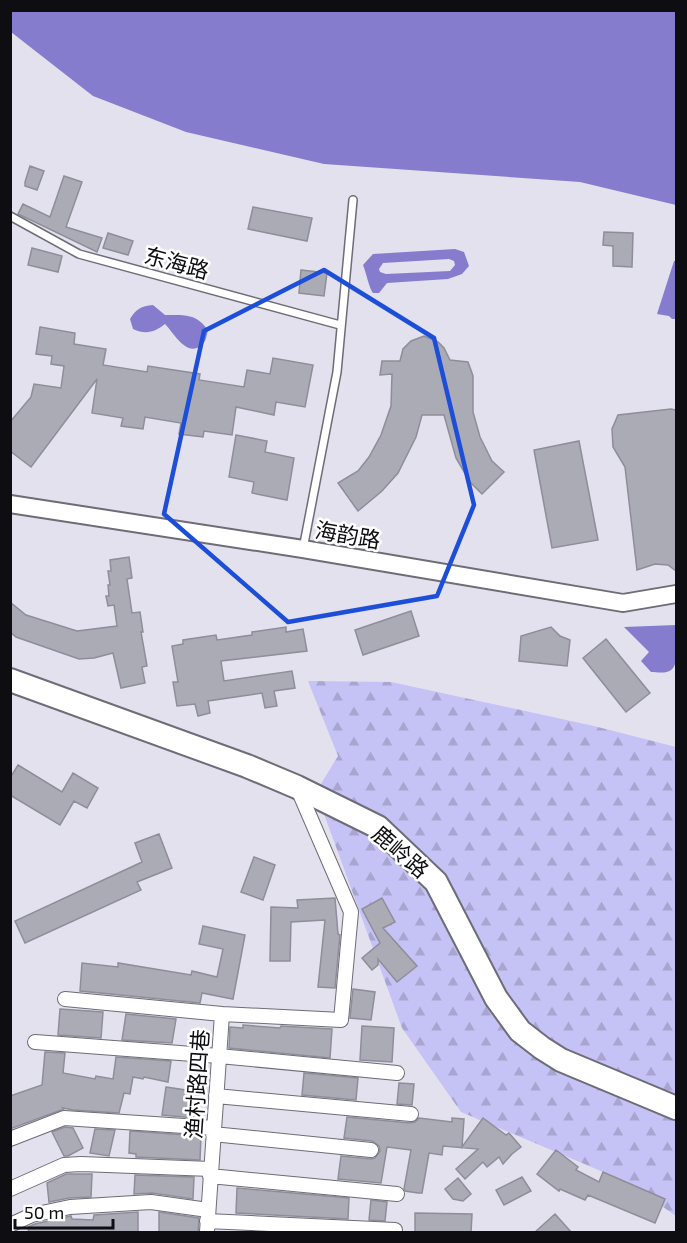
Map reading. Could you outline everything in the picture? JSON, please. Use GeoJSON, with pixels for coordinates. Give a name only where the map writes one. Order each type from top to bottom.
{"type":"FeatureCollection","features":[{"type":"Feature","properties":{"kind":"main road","name":"鹿岭路"},"geometry":{"type":"LineString","coordinates":[[10,680],[247,766],[378,827],[436,882],[496,998],[520,1031],[561,1060],[676,1108]]}},
{"type":"Feature","properties":{"kind":"street","name":"海韵路"},"geometry":{"type":"LineString","coordinates":[[10,504],[303,549],[623,603],[676,594]]}},
{"type":"Feature","properties":{"kind":"street","name":"渔村路四巷"},"geometry":{"type":"LineString","coordinates":[[207,1221],[222,1014],[341,1020],[351,912],[297,788]]}},
{"type":"Feature","properties":{"kind":"street"},"geometry":{"type":"LineString","coordinates":[[65,999],[222,1014]]}},
{"type":"Feature","properties":{"kind":"street"},"geometry":{"type":"LineString","coordinates":[[35,1042],[397,1073]]}},
{"type":"Feature","properties":{"kind":"street"},"geometry":{"type":"LineString","coordinates":[[216,1096],[411,1114]]}},
{"type":"Feature","properties":{"kind":"street"},"geometry":{"type":"LineString","coordinates":[[10,1139],[64,1118],[214,1131],[371,1150]]}},
{"type":"Feature","properties":{"kind":"street"},"geometry":{"type":"LineString","coordinates":[[10,1189],[64,1165],[81,1164],[211,1172],[397,1194]]}},
{"type":"Feature","properties":{"kind":"street"},"geometry":{"type":"LineString","coordinates":[[10,1225],[32,1215],[70,1207],[151,1202],[207,1221],[395,1230]]}},
{"type":"Feature","properties":{"kind":"lane"},"geometry":{"type":"LineString","coordinates":[[303,549],[337,372],[353,200]]}},
{"type":"Feature","properties":{"kind":"lane","name":"东海路"},"geometry":{"type":"LineString","coordinates":[[10,216],[79,254],[340,325]]}},
{"type":"Feature","properties":{"kind":"highlighted area"},"geometry":{"type":"Polygon","coordinates":[[[324,270],[434,338],[474,505],[437,596],[288,622],[164,514],[204,331],[324,270]]]}},
{"type":"Feature","properties":{"kind":"green space"},"geometry":{"type":"Polygon","coordinates":[[[308,681],[391,682],[594,726],[676,747],[676,1216],[627,1182],[461,1112],[402,1028],[316,792],[338,756],[308,681]]]}},
{"type":"Feature","properties":{"kind":"shaded area"},"geometry":{"type":"Polygon","coordinates":[[[10,11],[676,11],[676,205],[580,182],[324,164],[186,132],[93,96],[11,32],[10,11]]]}},
{"type":"Feature","properties":{"kind":"shaded area"},"geometry":{"type":"Polygon","coordinates":[[[455,249],[464,252],[469,266],[462,274],[448,279],[387,283],[379,293],[373,293],[363,265],[373,254],[455,249]],[[449,259],[383,263],[379,269],[380,272],[386,274],[450,271],[455,265],[454,261],[449,259]]]}},
{"type":"Feature","properties":{"kind":"shaded area"},"geometry":{"type":"Polygon","coordinates":[[[674,261],[676,261],[676,319],[672,319],[669,316],[657,314],[674,261]]]}},
{"type":"Feature","properties":{"kind":"shaded area"},"geometry":{"type":"Polygon","coordinates":[[[153,305],[165,315],[189,316],[199,320],[208,330],[203,344],[194,349],[189,348],[180,342],[165,324],[150,332],[133,329],[130,319],[134,313],[142,307],[153,305]]]}},
{"type":"Feature","properties":{"kind":"shaded area"},"geometry":{"type":"Polygon","coordinates":[[[676,625],[677,649],[674,667],[667,672],[651,672],[641,661],[649,652],[624,627],[676,625]]]}},
{"type":"Feature","properties":{"kind":"building"},"geometry":{"type":"Polygon","coordinates":[[[30,166],[44,171],[37,190],[25,186],[30,166]]]}},
{"type":"Feature","properties":{"kind":"building"},"geometry":{"type":"Polygon","coordinates":[[[64,176],[82,182],[66,227],[102,238],[97,252],[18,214],[23,204],[50,217],[64,176]]]}},
{"type":"Feature","properties":{"kind":"building"},"geometry":{"type":"Polygon","coordinates":[[[253,207],[312,218],[307,241],[248,229],[253,207]]]}},
{"type":"Feature","properties":{"kind":"building"},"geometry":{"type":"Polygon","coordinates":[[[604,232],[633,233],[632,267],[613,266],[613,246],[603,245],[604,232]]]}},
{"type":"Feature","properties":{"kind":"building"},"geometry":{"type":"Polygon","coordinates":[[[108,233],[133,241],[128,255],[103,248],[108,233]]]}},
{"type":"Feature","properties":{"kind":"building"},"geometry":{"type":"Polygon","coordinates":[[[32,248],[62,256],[58,272],[28,265],[32,248]]]}},
{"type":"Feature","properties":{"kind":"building"},"geometry":{"type":"Polygon","coordinates":[[[301,270],[327,273],[324,296],[299,293],[301,270]]]}},
{"type":"Feature","properties":{"kind":"building"},"geometry":{"type":"Polygon","coordinates":[[[40,327],[75,333],[74,344],[106,349],[103,365],[147,372],[148,366],[200,374],[199,380],[244,387],[247,370],[270,374],[273,358],[313,365],[305,407],[276,402],[274,415],[236,407],[232,435],[204,431],[203,437],[179,434],[181,423],[145,417],[143,429],[121,426],[123,418],[92,413],[97,379],[31,467],[10,451],[10,422],[31,397],[34,384],[61,388],[64,366],[51,364],[52,356],[36,354],[40,327]]]}},
{"type":"Feature","properties":{"kind":"building"},"geometry":{"type":"Polygon","coordinates":[[[424,336],[438,342],[450,360],[468,362],[473,376],[473,412],[480,437],[492,461],[504,472],[482,494],[470,482],[456,458],[444,415],[422,415],[416,437],[398,473],[382,491],[358,511],[338,483],[358,471],[381,435],[391,406],[392,374],[380,375],[382,361],[400,361],[403,349],[411,341],[424,336]]]}},
{"type":"Feature","properties":{"kind":"building"},"geometry":{"type":"Polygon","coordinates":[[[676,410],[676,571],[668,565],[655,564],[637,570],[625,467],[613,447],[612,429],[618,415],[676,410]]]}},
{"type":"Feature","properties":{"kind":"building"},"geometry":{"type":"Polygon","coordinates":[[[236,435],[267,441],[265,452],[294,458],[287,500],[252,493],[254,482],[229,477],[236,435]]]}},
{"type":"Feature","properties":{"kind":"building"},"geometry":{"type":"Polygon","coordinates":[[[579,441],[598,540],[552,548],[534,450],[579,441]]]}},
{"type":"Feature","properties":{"kind":"building"},"geometry":{"type":"Polygon","coordinates":[[[129,557],[132,578],[127,579],[132,613],[140,612],[147,666],[142,667],[145,683],[121,688],[113,653],[79,659],[16,637],[10,632],[10,602],[26,615],[77,631],[117,626],[114,605],[108,606],[106,596],[109,596],[108,585],[110,585],[108,571],[111,571],[110,560],[129,557]]]}},
{"type":"Feature","properties":{"kind":"building"},"geometry":{"type":"Polygon","coordinates":[[[411,611],[419,636],[363,655],[355,630],[411,611]]]}},
{"type":"Feature","properties":{"kind":"building"},"geometry":{"type":"Polygon","coordinates":[[[286,627],[286,632],[303,629],[307,651],[221,661],[224,681],[292,671],[295,688],[274,691],[277,706],[265,708],[262,693],[208,701],[210,713],[198,716],[195,704],[177,706],[173,682],[178,682],[172,646],[183,644],[183,640],[216,635],[217,640],[286,627]]]}},
{"type":"Feature","properties":{"kind":"building"},"geometry":{"type":"Polygon","coordinates":[[[551,627],[560,636],[570,640],[567,666],[519,661],[521,636],[551,627]]]}},
{"type":"Feature","properties":{"kind":"building"},"geometry":{"type":"Polygon","coordinates":[[[606,639],[650,693],[626,712],[583,658],[606,639]]]}},
{"type":"Feature","properties":{"kind":"building"},"geometry":{"type":"Polygon","coordinates":[[[18,765],[62,792],[73,773],[98,788],[87,808],[74,801],[60,825],[10,795],[10,778],[18,765]]]}},
{"type":"Feature","properties":{"kind":"building"},"geometry":{"type":"Polygon","coordinates":[[[159,834],[172,868],[137,882],[141,890],[25,943],[15,921],[142,862],[135,843],[159,834]]]}},
{"type":"Feature","properties":{"kind":"building"},"geometry":{"type":"Polygon","coordinates":[[[254,857],[275,865],[263,900],[241,892],[254,857]]]}},
{"type":"Feature","properties":{"kind":"building"},"geometry":{"type":"Polygon","coordinates":[[[335,898],[338,934],[340,935],[335,988],[318,987],[325,920],[291,922],[290,961],[270,961],[271,907],[298,908],[297,900],[335,898]]]}},
{"type":"Feature","properties":{"kind":"building"},"geometry":{"type":"Polygon","coordinates":[[[382,898],[395,922],[383,928],[417,966],[397,982],[378,959],[378,965],[372,970],[362,958],[380,943],[362,909],[382,898]]]}},
{"type":"Feature","properties":{"kind":"building"},"geometry":{"type":"Polygon","coordinates":[[[203,926],[245,935],[233,999],[202,993],[200,1003],[80,991],[82,963],[118,967],[118,963],[191,975],[192,971],[217,977],[223,949],[199,944],[203,926]]]}},
{"type":"Feature","properties":{"kind":"building"},"geometry":{"type":"Polygon","coordinates":[[[353,989],[375,992],[371,1020],[350,1018],[353,989]]]}},
{"type":"Feature","properties":{"kind":"building"},"geometry":{"type":"Polygon","coordinates":[[[60,1009],[103,1012],[101,1038],[58,1035],[60,1009]]]}},
{"type":"Feature","properties":{"kind":"building"},"geometry":{"type":"Polygon","coordinates":[[[126,1014],[176,1019],[172,1043],[122,1040],[126,1014]]]}},
{"type":"Feature","properties":{"kind":"building"},"geometry":{"type":"Polygon","coordinates":[[[243,1025],[332,1029],[330,1058],[229,1048],[230,1027],[243,1028],[243,1025]]]}},
{"type":"Feature","properties":{"kind":"building"},"geometry":{"type":"Polygon","coordinates":[[[362,1026],[394,1028],[392,1062],[360,1060],[362,1026]]]}},
{"type":"Feature","properties":{"kind":"building"},"geometry":{"type":"Polygon","coordinates":[[[45,1052],[65,1053],[63,1073],[95,1079],[96,1076],[113,1079],[116,1057],[171,1061],[168,1082],[133,1077],[130,1094],[124,1093],[119,1113],[63,1108],[10,1129],[10,1096],[42,1085],[45,1052]]]}},
{"type":"Feature","properties":{"kind":"building"},"geometry":{"type":"Polygon","coordinates":[[[304,1073],[358,1078],[356,1100],[302,1095],[304,1073]]]}},
{"type":"Feature","properties":{"kind":"building"},"geometry":{"type":"Polygon","coordinates":[[[399,1083],[414,1084],[412,1105],[397,1104],[399,1083]]]}},
{"type":"Feature","properties":{"kind":"building"},"geometry":{"type":"Polygon","coordinates":[[[166,1087],[199,1092],[195,1118],[162,1115],[166,1087]]]}},
{"type":"Feature","properties":{"kind":"building"},"geometry":{"type":"Polygon","coordinates":[[[347,1117],[410,1123],[419,1118],[452,1122],[452,1118],[464,1119],[462,1147],[483,1118],[506,1135],[509,1133],[521,1147],[503,1164],[499,1157],[487,1167],[483,1162],[465,1179],[456,1169],[478,1149],[443,1146],[442,1155],[429,1153],[422,1193],[405,1191],[411,1150],[387,1147],[381,1183],[338,1179],[341,1156],[371,1159],[375,1158],[380,1151],[379,1146],[372,1141],[344,1138],[347,1117]]]}},
{"type":"Feature","properties":{"kind":"building"},"geometry":{"type":"Polygon","coordinates":[[[65,1127],[73,1128],[83,1148],[68,1156],[64,1156],[52,1132],[65,1127]]]}},
{"type":"Feature","properties":{"kind":"building"},"geometry":{"type":"Polygon","coordinates":[[[95,1129],[115,1130],[109,1156],[90,1153],[95,1129]]]}},
{"type":"Feature","properties":{"kind":"building"},"geometry":{"type":"Polygon","coordinates":[[[130,1131],[201,1136],[200,1160],[136,1157],[136,1154],[129,1153],[130,1131]]]}},
{"type":"Feature","properties":{"kind":"building"},"geometry":{"type":"Polygon","coordinates":[[[556,1150],[578,1167],[576,1170],[599,1182],[603,1172],[665,1199],[655,1223],[588,1195],[585,1200],[560,1189],[559,1191],[537,1174],[556,1150]]]}},
{"type":"Feature","properties":{"kind":"building"},"geometry":{"type":"Polygon","coordinates":[[[66,1174],[92,1174],[91,1197],[49,1202],[47,1183],[66,1174]]]}},
{"type":"Feature","properties":{"kind":"building"},"geometry":{"type":"Polygon","coordinates":[[[135,1175],[194,1177],[193,1199],[152,1193],[134,1194],[135,1175]]]}},
{"type":"Feature","properties":{"kind":"building"},"geometry":{"type":"Polygon","coordinates":[[[522,1177],[531,1191],[504,1205],[496,1190],[522,1177]]]}},
{"type":"Feature","properties":{"kind":"building"},"geometry":{"type":"Polygon","coordinates":[[[458,1178],[471,1194],[463,1201],[453,1199],[445,1189],[458,1178]]]}},
{"type":"Feature","properties":{"kind":"building"},"geometry":{"type":"Polygon","coordinates":[[[237,1188],[349,1198],[348,1219],[236,1213],[237,1188]]]}},
{"type":"Feature","properties":{"kind":"building"},"geometry":{"type":"Polygon","coordinates":[[[371,1200],[387,1202],[385,1221],[369,1220],[371,1200]]]}},
{"type":"Feature","properties":{"kind":"building"},"geometry":{"type":"Polygon","coordinates":[[[138,1212],[138,1233],[29,1233],[28,1227],[71,1216],[72,1219],[93,1220],[94,1215],[138,1212]]]}},
{"type":"Feature","properties":{"kind":"building"},"geometry":{"type":"Polygon","coordinates":[[[159,1212],[199,1218],[198,1233],[159,1233],[159,1212]]]}},
{"type":"Feature","properties":{"kind":"building"},"geometry":{"type":"Polygon","coordinates":[[[415,1213],[472,1214],[471,1233],[415,1233],[415,1213]]]}},
{"type":"Feature","properties":{"kind":"building"},"geometry":{"type":"Polygon","coordinates":[[[555,1214],[572,1233],[534,1233],[555,1214]]]}}]}
